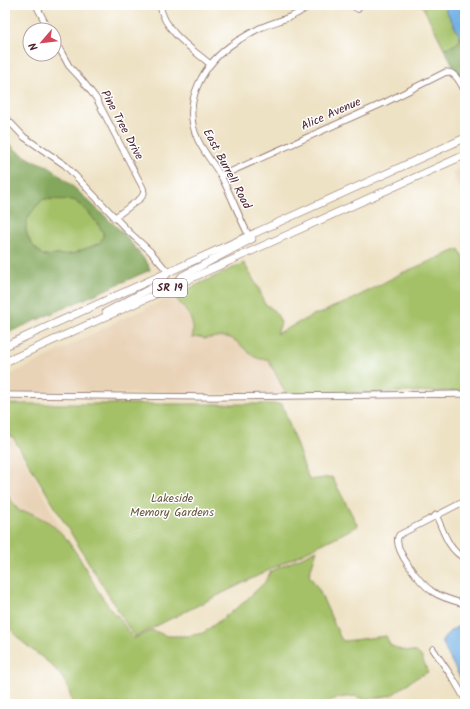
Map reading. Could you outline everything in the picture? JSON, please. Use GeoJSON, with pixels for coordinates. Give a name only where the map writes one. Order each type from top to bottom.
{"type":"FeatureCollection","features":[{"type":"Feature","properties":{"kind":"main road","name":"SR 19"},"geometry":{"type":"LineString","coordinates":[[5,346],[465,138]]}},
{"type":"Feature","properties":{"kind":"main road","name":"SR 19"},"geometry":{"type":"LineString","coordinates":[[5,362],[465,155]]}},
{"type":"Feature","properties":{"kind":"main road"},"geometry":{"type":"LineString","coordinates":[[174,286],[183,275],[275,228],[283,220]]}},
{"type":"Feature","properties":{"kind":"main road"},"geometry":{"type":"LineString","coordinates":[[93,323],[98,316],[157,285],[168,272]]}},
{"type":"Feature","properties":{"kind":"street"},"geometry":{"type":"LineString","coordinates":[[36,5],[45,22]]}},
{"type":"Feature","properties":{"kind":"street"},"geometry":{"type":"LineString","coordinates":[[160,5],[163,16],[173,32],[210,64]]}},
{"type":"Feature","properties":{"kind":"street","name":"East Burrell Road"},"geometry":{"type":"LineString","coordinates":[[249,236],[221,176],[199,143],[194,131],[192,109],[196,90],[202,74],[210,64],[237,41],[261,28],[296,15],[309,5]]}},
{"type":"Feature","properties":{"kind":"street"},"geometry":{"type":"LineString","coordinates":[[351,5],[358,9]]}},
{"type":"Feature","properties":{"kind":"street","name":"Pine Tree Drive"},"geometry":{"type":"LineString","coordinates":[[62,53],[69,66],[96,98],[143,188],[144,193],[141,198],[114,218]]}},
{"type":"Feature","properties":{"kind":"street","name":"Alice Avenue"},"geometry":{"type":"LineString","coordinates":[[221,176],[386,102],[438,75],[450,72],[456,76],[465,91]]}},
{"type":"Feature","properties":{"kind":"street"},"geometry":{"type":"LineString","coordinates":[[5,117],[24,137],[65,165],[114,218],[150,251],[168,272]]}},
{"type":"Feature","properties":{"kind":"street"},"geometry":{"type":"LineString","coordinates":[[5,395],[212,397],[465,394]]}},
{"type":"Feature","properties":{"kind":"street"},"geometry":{"type":"LineString","coordinates":[[465,502],[436,515],[399,535],[397,538],[397,542],[405,560],[414,574],[426,587],[442,597],[465,604]]}},
{"type":"Feature","properties":{"kind":"street"},"geometry":{"type":"LineString","coordinates":[[436,515],[453,550],[465,558]]}},
{"type":"Feature","properties":{"kind":"street"},"geometry":{"type":"LineString","coordinates":[[433,649],[465,700]]}},
{"type":"Feature","properties":{"kind":"shaded area"},"geometry":{"type":"Polygon","coordinates":[[[465,166],[465,198],[451,172],[465,166]]]}},
{"type":"Feature","properties":{"kind":"shaded area"},"geometry":{"type":"Polygon","coordinates":[[[173,296],[187,312],[191,320],[193,333],[204,339],[229,337],[236,341],[251,356],[268,359],[286,394],[5,393],[5,377],[116,322],[173,296]]]}},
{"type":"Feature","properties":{"kind":"shaded area"},"geometry":{"type":"Polygon","coordinates":[[[11,439],[35,479],[65,537],[50,523],[31,513],[19,511],[7,495],[5,495],[5,442],[11,439]]]}},
{"type":"Feature","properties":{"kind":"green space"},"geometry":{"type":"Polygon","coordinates":[[[422,5],[443,5],[461,38],[456,44],[444,48],[422,5]]]}},
{"type":"Feature","properties":{"kind":"green space"},"geometry":{"type":"Polygon","coordinates":[[[461,38],[465,39],[465,88],[444,48],[454,45],[461,38]]]}},
{"type":"Feature","properties":{"kind":"green space"},"geometry":{"type":"Polygon","coordinates":[[[5,139],[17,151],[32,160],[48,166],[68,182],[124,234],[148,264],[150,270],[5,334],[5,139]],[[44,199],[36,206],[27,221],[26,228],[30,241],[44,256],[72,254],[100,243],[103,237],[103,232],[89,213],[74,200],[44,199]]]}},
{"type":"Feature","properties":{"kind":"green space"},"geometry":{"type":"Polygon","coordinates":[[[44,199],[74,200],[89,213],[103,232],[103,237],[100,243],[72,254],[44,256],[30,241],[26,228],[27,221],[31,214],[36,206],[44,199]]]}},
{"type":"Feature","properties":{"kind":"green space"},"geometry":{"type":"Polygon","coordinates":[[[459,249],[465,261],[465,391],[286,394],[268,359],[257,358],[240,344],[227,337],[204,339],[201,337],[192,338],[193,326],[191,320],[173,296],[244,263],[260,291],[264,303],[277,314],[281,323],[277,334],[315,314],[320,314],[347,302],[402,273],[459,249]]]}},
{"type":"Feature","properties":{"kind":"green space","name":"Lakeside Memory Gardens"},"geometry":{"type":"Polygon","coordinates":[[[5,404],[282,404],[309,480],[332,477],[358,526],[134,637],[12,436],[5,439],[5,404]]]}},
{"type":"Feature","properties":{"kind":"green space"},"geometry":{"type":"Polygon","coordinates":[[[5,495],[7,495],[19,511],[31,513],[50,523],[65,537],[79,557],[98,591],[114,614],[118,616],[133,639],[152,630],[167,636],[188,636],[203,633],[242,604],[265,582],[270,572],[317,550],[309,575],[319,590],[341,639],[344,641],[386,636],[390,645],[401,650],[416,652],[421,656],[428,672],[414,679],[392,695],[365,700],[355,696],[337,698],[328,702],[327,704],[72,704],[63,678],[55,669],[17,637],[9,627],[5,616],[5,495]]]}},
{"type":"Feature","properties":{"kind":"water"},"geometry":{"type":"Polygon","coordinates":[[[443,5],[465,5],[465,39],[461,38],[443,5]]]}},
{"type":"Feature","properties":{"kind":"water"},"geometry":{"type":"Polygon","coordinates":[[[457,627],[465,629],[465,687],[446,651],[442,640],[450,631],[457,627]]]}}]}
